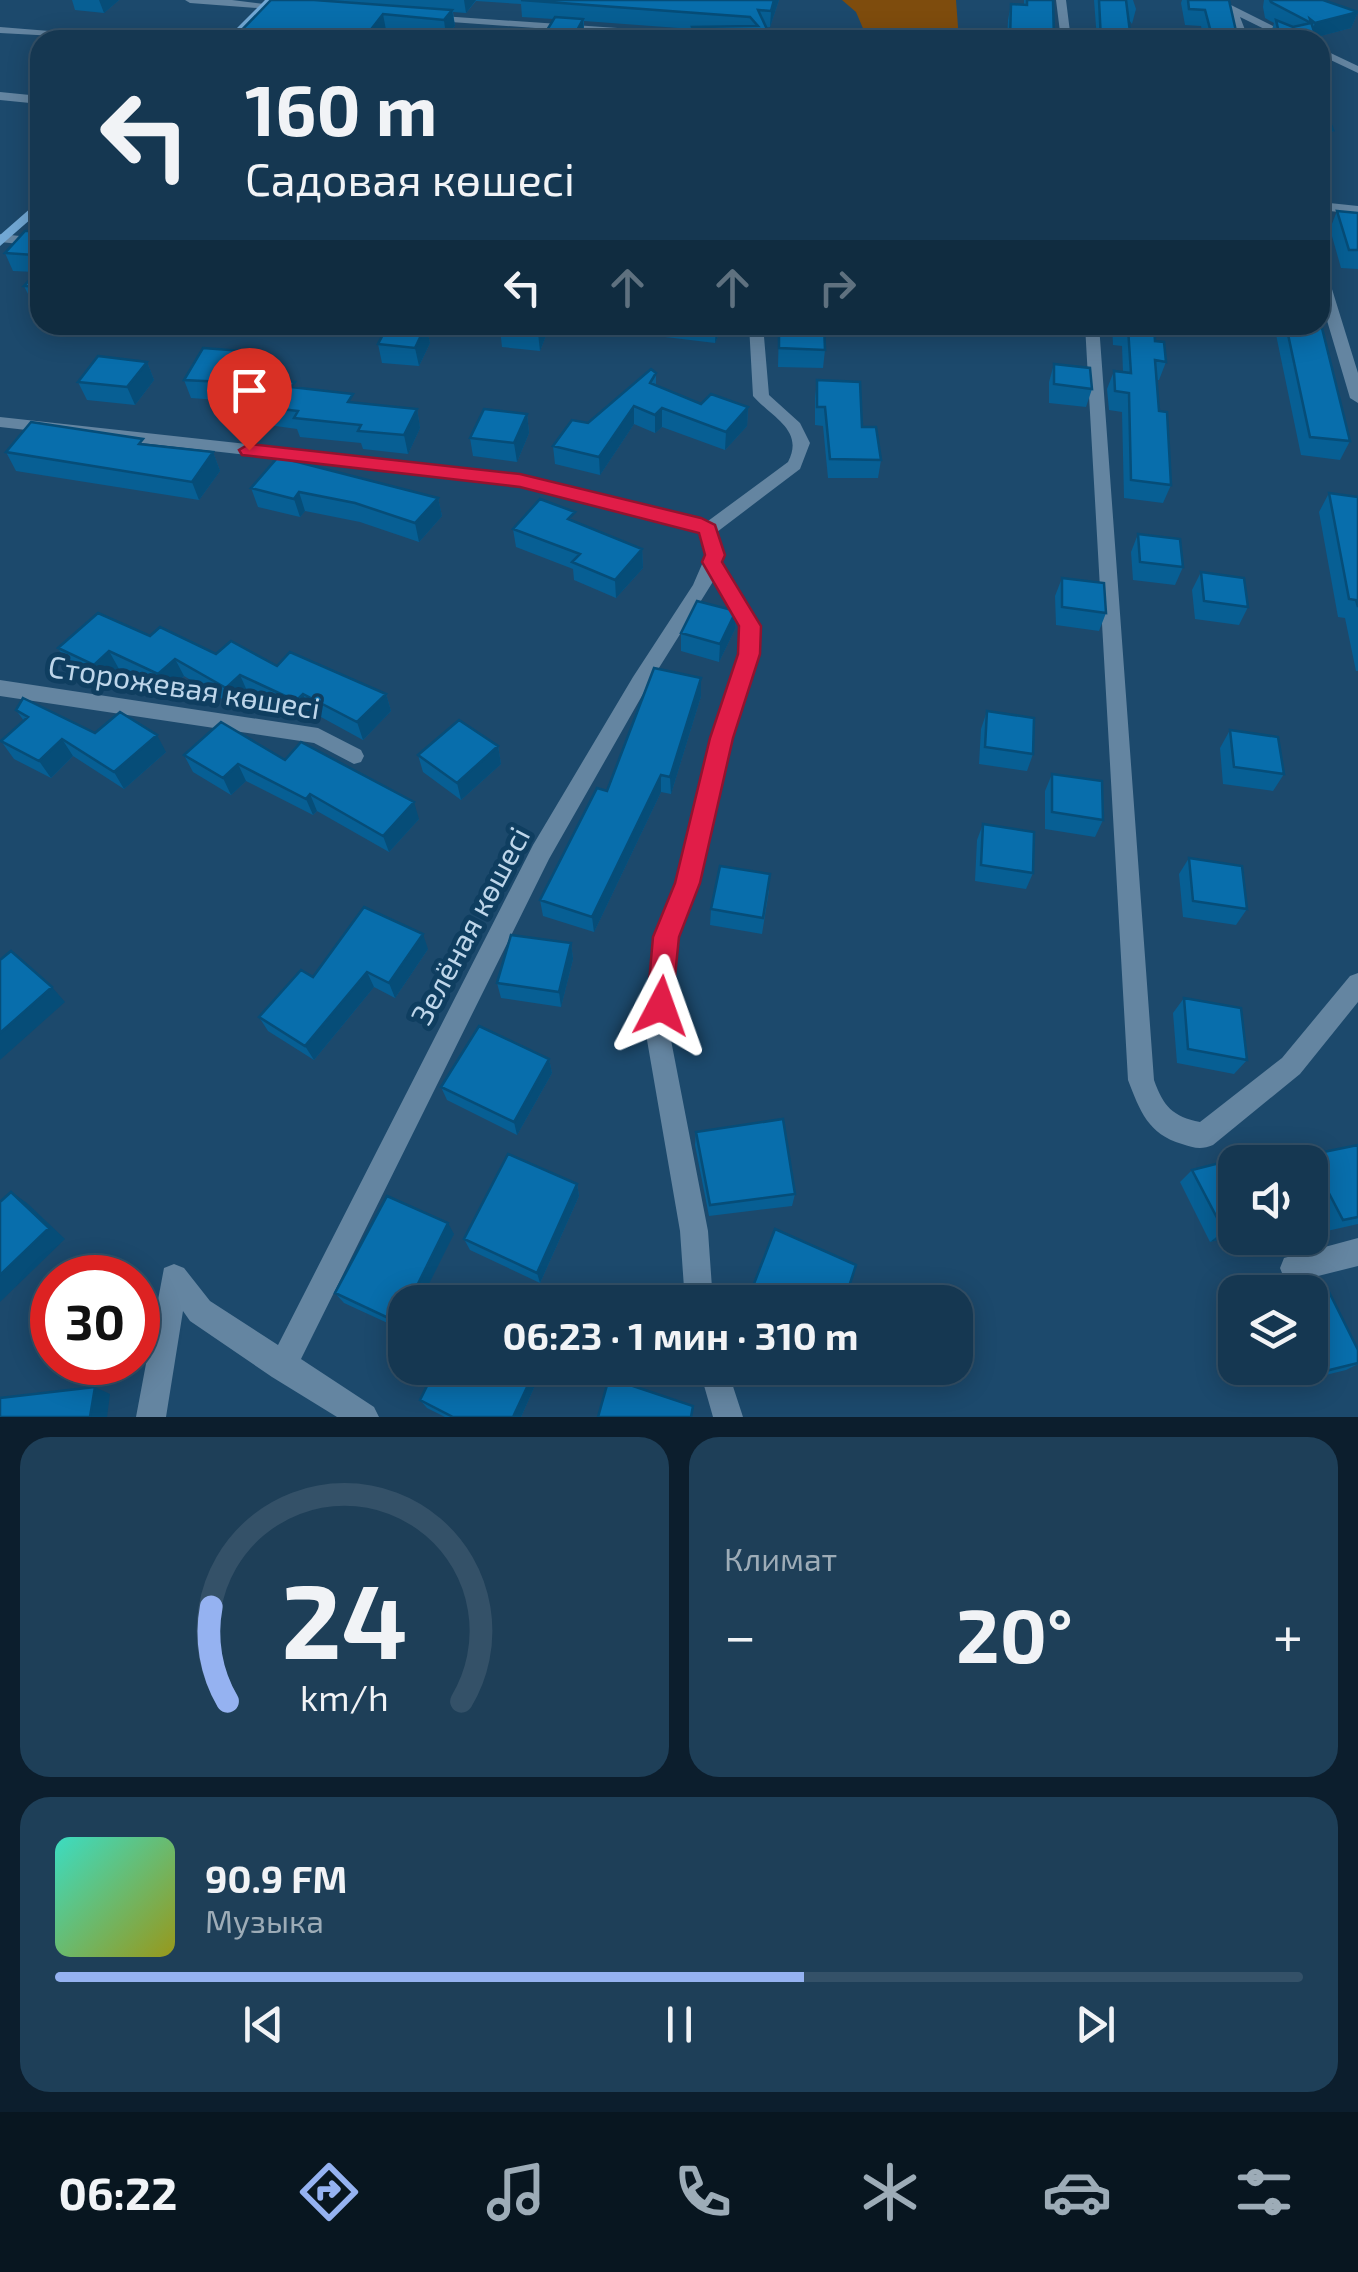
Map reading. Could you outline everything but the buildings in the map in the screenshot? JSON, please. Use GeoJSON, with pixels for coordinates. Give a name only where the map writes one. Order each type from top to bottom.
{"type":"FeatureCollection","features":[{"type":"Feature","properties":{"kind":"street"},"geometry":{"type":"LineString","coordinates":[[190,0],[268,3],[305,9]]}},
{"type":"Feature","properties":{"kind":"street"},"geometry":{"type":"LineString","coordinates":[[1062,0],[1065,30]]}},
{"type":"Feature","properties":{"kind":"street"},"geometry":{"type":"LineString","coordinates":[[1214,0],[1275,30]]}},
{"type":"Feature","properties":{"kind":"street"},"geometry":{"type":"LineString","coordinates":[[240,30],[268,3]]}},
{"type":"Feature","properties":{"kind":"street"},"geometry":{"type":"LineString","coordinates":[[1231,9],[1240,30]]}},
{"type":"Feature","properties":{"kind":"street"},"geometry":{"type":"LineString","coordinates":[[404,16],[605,30]]}},
{"type":"Feature","properties":{"kind":"street"},"geometry":{"type":"LineString","coordinates":[[0,30],[30,32]]}},
{"type":"Feature","properties":{"kind":"street"},"geometry":{"type":"LineString","coordinates":[[1330,56],[1358,70]]}},
{"type":"Feature","properties":{"kind":"street"},"geometry":{"type":"LineString","coordinates":[[0,96],[30,99]]}},
{"type":"Feature","properties":{"kind":"street"},"geometry":{"type":"LineString","coordinates":[[1330,207],[1358,210]]}},
{"type":"Feature","properties":{"kind":"street"},"geometry":{"type":"LineString","coordinates":[[1,239],[30,213]]}},
{"type":"Feature","properties":{"kind":"street"},"geometry":{"type":"LineString","coordinates":[[1,239],[30,241]]}},
{"type":"Feature","properties":{"kind":"street"},"geometry":{"type":"LineString","coordinates":[[1330,306],[1358,398]]}},
{"type":"Feature","properties":{"kind":"street"},"geometry":{"type":"LineString","coordinates":[[0,422],[520,480],[704,527],[794,465],[803,452],[804,438],[795,425],[761,396],[757,335]]}},
{"type":"Feature","properties":{"kind":"street"},"geometry":{"type":"LineString","coordinates":[[1093,335],[1141,1080],[1153,1114],[1171,1130],[1204,1136],[1291,1066],[1358,984]]}},
{"type":"Feature","properties":{"kind":"street"},"geometry":{"type":"LineString","coordinates":[[698,1285],[694,1231],[658,1040],[666,937],[688,883],[717,752],[749,654],[750,626],[712,562],[715,555],[704,527]]}},
{"type":"Feature","properties":{"kind":"street","name":"Зелёная көшесі"},"geometry":{"type":"LineString","coordinates":[[282,1367],[541,852],[640,682],[702,587],[712,562]]}},
{"type":"Feature","properties":{"kind":"street","name":"Сторожевая көшесі"},"geometry":{"type":"LineString","coordinates":[[0,688],[318,736],[354,756]]}},
{"type":"Feature","properties":{"kind":"street"},"geometry":{"type":"LineString","coordinates":[[1294,1268],[1358,1252]]}},
{"type":"Feature","properties":{"kind":"street"},"geometry":{"type":"LineString","coordinates":[[151,1417],[174,1278],[200,1311],[364,1417]]}},
{"type":"Feature","properties":{"kind":"street"},"geometry":{"type":"LineString","coordinates":[[719,1385],[728,1417]]}},
{"type":"Feature","properties":{"kind":"shaded area"},"geometry":{"type":"Polygon","coordinates":[[[842,0],[956,0],[958,30],[864,30],[856,12],[842,0]]]}},
{"type":"Feature","properties":{"kind":"route"},"geometry":{"type":"LineString","coordinates":[[249,450],[520,480],[701,524],[708,530],[715,555],[712,562],[750,626],[749,654],[721,738],[688,883],[666,937],[661,1006]]}}]}
